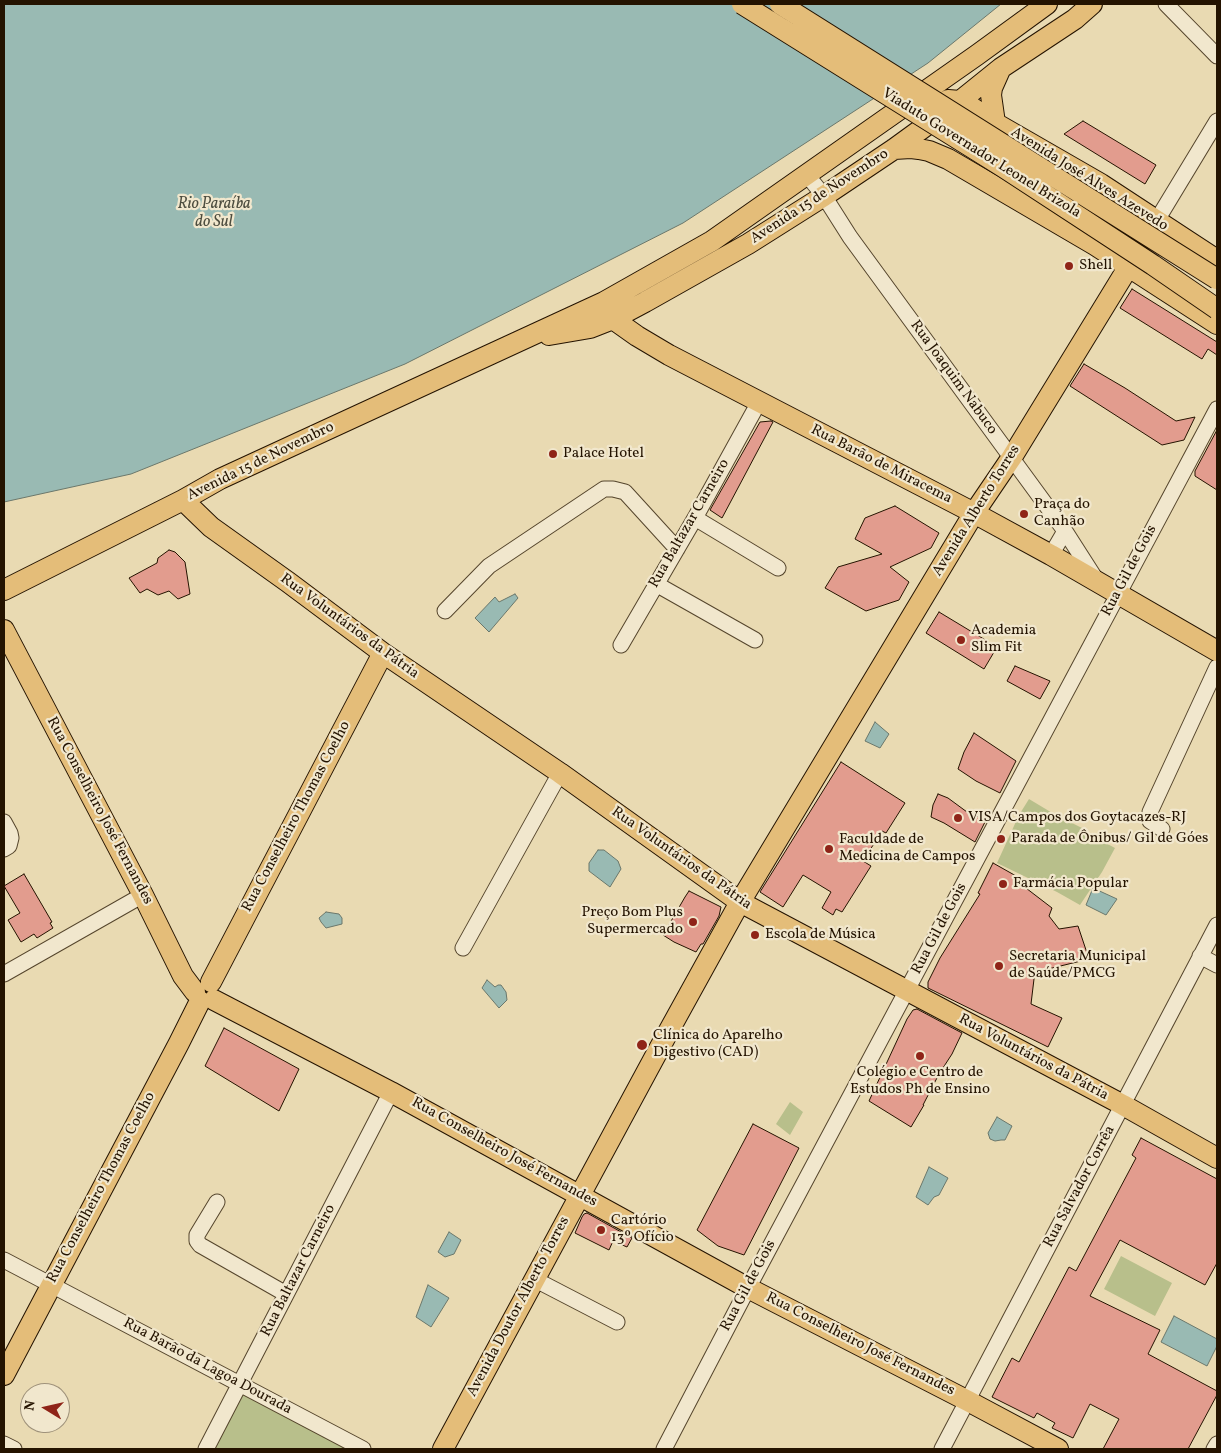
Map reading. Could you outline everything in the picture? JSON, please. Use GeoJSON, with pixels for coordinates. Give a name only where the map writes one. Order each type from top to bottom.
{"type":"FeatureCollection","features":[{"type":"Feature","properties":{"kind":"main road","name":"Viaduto Governador Leonel Brizola"},"geometry":{"type":"LineString","coordinates":[[742,4],[1003,167],[1217,309]]}},
{"type":"Feature","properties":{"kind":"main road","name":"Viaduto Governador Leonel Brizola"},"geometry":{"type":"LineString","coordinates":[[780,4],[1217,279]]}},
{"type":"Feature","properties":{"kind":"main road","name":"Avenida 15 de Novembro"},"geometry":{"type":"LineString","coordinates":[[609,310],[807,175],[1047,4]]}},
{"type":"Feature","properties":{"kind":"main road","name":"Avenida 15 de Novembro"},"geometry":{"type":"LineString","coordinates":[[4,590],[183,500],[220,479],[522,339],[609,310],[645,302],[748,244],[824,196],[894,149],[949,105],[1075,19],[1092,4]]}},
{"type":"Feature","properties":{"kind":"main road"},"geometry":{"type":"LineString","coordinates":[[1029,17],[1046,39]]}},
{"type":"Feature","properties":{"kind":"main road"},"geometry":{"type":"LineString","coordinates":[[948,159],[942,136],[949,105],[978,55]]}},
{"type":"Feature","properties":{"kind":"main road"},"geometry":{"type":"LineString","coordinates":[[995,123],[991,95],[1001,68]]}},
{"type":"Feature","properties":{"kind":"main road"},"geometry":{"type":"LineString","coordinates":[[894,113],[927,101],[949,105]]}},
{"type":"Feature","properties":{"kind":"main road","name":"Avenida José Alves Azevedo"},"geometry":{"type":"LineString","coordinates":[[949,105],[970,106],[995,123],[1101,184],[1217,260]]}},
{"type":"Feature","properties":{"kind":"main road"},"geometry":{"type":"LineString","coordinates":[[894,149],[911,148],[930,151],[948,159],[1068,228],[1217,324]]}},
{"type":"Feature","properties":{"kind":"main road"},"geometry":{"type":"LineString","coordinates":[[1025,204],[1041,204],[1049,199],[1062,177],[1062,167],[1057,159]]}},
{"type":"Feature","properties":{"kind":"main road"},"geometry":{"type":"LineString","coordinates":[[1068,228],[1065,223],[1070,202],[1084,188],[1101,184]]}},
{"type":"Feature","properties":{"kind":"main road","name":"Avenida Alberto Torres"},"geometry":{"type":"LineString","coordinates":[[740,902],[974,514],[1012,457],[1129,266]]}},
{"type":"Feature","properties":{"kind":"main road","name":"Rua Barão de Miracema"},"geometry":{"type":"LineString","coordinates":[[609,310],[637,336],[669,355],[1051,555],[1217,651]]}},
{"type":"Feature","properties":{"kind":"main road","name":"Rua Voluntários da Pátria"},"geometry":{"type":"LineString","coordinates":[[183,500],[211,528],[288,582],[383,653],[560,773],[740,902],[1123,1105],[1217,1158]]}},
{"type":"Feature","properties":{"kind":"main road","name":"Rua Conselheiro José Fernandes"},"geometry":{"type":"LineString","coordinates":[[4,630],[143,895],[183,976],[205,994],[391,1092],[748,1288],[1058,1449]]}},
{"type":"Feature","properties":{"kind":"main road","name":"Rua Conselheiro Thomas Coelho"},"geometry":{"type":"LineString","coordinates":[[4,1375],[383,653]]}},
{"type":"Feature","properties":{"kind":"main road","name":"Avenida Doutor Alberto Torres"},"geometry":{"type":"LineString","coordinates":[[443,1449],[740,902]]}},
{"type":"Feature","properties":{"kind":"street"},"geometry":{"type":"LineString","coordinates":[[1166,4],[1217,56]]}},
{"type":"Feature","properties":{"kind":"street","name":"Avenida Alberto Torres"},"geometry":{"type":"LineString","coordinates":[[1129,266],[1217,122]]}},
{"type":"Feature","properties":{"kind":"street","name":"Rua Joaquim Nabuco"},"geometry":{"type":"LineString","coordinates":[[807,175],[824,196],[850,237],[1065,531],[1098,582]]}},
{"type":"Feature","properties":{"kind":"street","name":"Rua Baltazar Carneiro"},"geometry":{"type":"LineString","coordinates":[[620,645],[696,518],[759,402]]}},
{"type":"Feature","properties":{"kind":"street","name":"Rua Gil de Gois"},"geometry":{"type":"LineString","coordinates":[[664,1449],[1217,409]]}},
{"type":"Feature","properties":{"kind":"street"},"geometry":{"type":"LineString","coordinates":[[445,611],[489,566],[604,489],[613,488],[625,492],[677,549]]}},
{"type":"Feature","properties":{"kind":"street"},"geometry":{"type":"LineString","coordinates":[[696,518],[778,568]]}},
{"type":"Feature","properties":{"kind":"street"},"geometry":{"type":"LineString","coordinates":[[1051,555],[1065,531]]}},
{"type":"Feature","properties":{"kind":"street"},"geometry":{"type":"LineString","coordinates":[[656,584],[755,640]]}},
{"type":"Feature","properties":{"kind":"street"},"geometry":{"type":"LineString","coordinates":[[1162,830],[1150,821],[1150,812],[1217,666]]}},
{"type":"Feature","properties":{"kind":"street"},"geometry":{"type":"LineString","coordinates":[[463,948],[560,773]]}},
{"type":"Feature","properties":{"kind":"street"},"geometry":{"type":"LineString","coordinates":[[4,822],[11,838],[9,846],[4,850]]}},
{"type":"Feature","properties":{"kind":"street"},"geometry":{"type":"LineString","coordinates":[[4,974],[143,895]]}},
{"type":"Feature","properties":{"kind":"street","name":"Rua Salvador Corrêa"},"geometry":{"type":"LineString","coordinates":[[942,1449],[1217,925]]}},
{"type":"Feature","properties":{"kind":"street"},"geometry":{"type":"LineString","coordinates":[[1200,956],[1217,965]]}},
{"type":"Feature","properties":{"kind":"street","name":"Rua Baltazar Carneiro"},"geometry":{"type":"LineString","coordinates":[[206,1449],[391,1092]]}},
{"type":"Feature","properties":{"kind":"street"},"geometry":{"type":"LineString","coordinates":[[217,1202],[197,1235],[197,1241],[200,1245],[286,1294]]}},
{"type":"Feature","properties":{"kind":"street","name":"Rua Barão da Lagoa Dourada"},"geometry":{"type":"LineString","coordinates":[[4,1260],[362,1449]]}},
{"type":"Feature","properties":{"kind":"street"},"geometry":{"type":"LineString","coordinates":[[534,1279],[617,1322]]}},
{"type":"Feature","properties":{"kind":"street"},"geometry":{"type":"LineString","coordinates":[[4,1444],[14,1449]]}},
{"type":"Feature","properties":{"kind":"street"},"geometry":{"type":"LineString","coordinates":[[1214,1449],[1217,1444]]}},
{"type":"Feature","properties":{"kind":"green space"},"geometry":{"type":"Polygon","coordinates":[[[1029,799],[1115,848],[1080,905],[997,863],[1019,815],[1029,799]]]}},
{"type":"Feature","properties":{"kind":"green space"},"geometry":{"type":"Polygon","coordinates":[[[790,1102],[803,1112],[790,1135],[776,1124],[790,1102]]]}},
{"type":"Feature","properties":{"kind":"green space"},"geometry":{"type":"Polygon","coordinates":[[[1121,1256],[1172,1283],[1155,1316],[1104,1289],[1121,1256]]]}},
{"type":"Feature","properties":{"kind":"green space"},"geometry":{"type":"Polygon","coordinates":[[[242,1392],[348,1449],[212,1449],[242,1392]]]}},
{"type":"Feature","properties":{"kind":"water","name":"Rio Paraíba do Sul"},"geometry":{"type":"Polygon","coordinates":[[[4,4],[1001,4],[928,63],[683,223],[405,364],[131,474],[4,502],[4,4]]]}},
{"type":"Feature","properties":{"kind":"water"},"geometry":{"type":"Polygon","coordinates":[[[515,594],[518,598],[489,632],[475,618],[495,597],[499,602],[515,594]]]}},
{"type":"Feature","properties":{"kind":"water"},"geometry":{"type":"Polygon","coordinates":[[[875,722],[889,734],[880,748],[865,741],[875,722]]]}},
{"type":"Feature","properties":{"kind":"water"},"geometry":{"type":"Polygon","coordinates":[[[598,850],[604,850],[618,861],[621,869],[610,887],[589,871],[589,863],[598,850]]]}},
{"type":"Feature","properties":{"kind":"water"},"geometry":{"type":"Polygon","coordinates":[[[1093,888],[1117,899],[1106,915],[1086,905],[1093,888]]]}},
{"type":"Feature","properties":{"kind":"water"},"geometry":{"type":"Polygon","coordinates":[[[326,912],[339,914],[342,918],[342,924],[326,928],[319,918],[326,912]]]}},
{"type":"Feature","properties":{"kind":"water"},"geometry":{"type":"Polygon","coordinates":[[[487,980],[495,987],[501,985],[506,992],[507,1000],[499,1008],[482,988],[487,980]]]}},
{"type":"Feature","properties":{"kind":"water"},"geometry":{"type":"Polygon","coordinates":[[[997,1117],[1012,1126],[1005,1140],[995,1141],[990,1139],[988,1133],[997,1117]]]}},
{"type":"Feature","properties":{"kind":"water"},"geometry":{"type":"Polygon","coordinates":[[[929,1167],[948,1178],[939,1195],[934,1197],[928,1205],[916,1197],[929,1167]]]}},
{"type":"Feature","properties":{"kind":"water"},"geometry":{"type":"Polygon","coordinates":[[[449,1232],[461,1240],[454,1254],[445,1257],[438,1252],[449,1232]]]}},
{"type":"Feature","properties":{"kind":"water"},"geometry":{"type":"Polygon","coordinates":[[[428,1285],[449,1298],[431,1327],[416,1317],[428,1285]]]}},
{"type":"Feature","properties":{"kind":"water"},"geometry":{"type":"Polygon","coordinates":[[[1174,1316],[1217,1339],[1217,1346],[1207,1366],[1161,1342],[1174,1316]]]}},
{"type":"Feature","properties":{"kind":"building"},"geometry":{"type":"Polygon","coordinates":[[[1083,121],[1156,165],[1145,184],[1064,134],[1083,121]]]}},
{"type":"Feature","properties":{"kind":"building"},"geometry":{"type":"Polygon","coordinates":[[[1132,289],[1217,342],[1217,355],[1208,349],[1202,359],[1120,308],[1132,289]]]}},
{"type":"Feature","properties":{"kind":"building"},"geometry":{"type":"Polygon","coordinates":[[[1084,364],[1176,421],[1195,417],[1184,440],[1162,445],[1070,386],[1084,364]]]}},
{"type":"Feature","properties":{"kind":"building"},"geometry":{"type":"Polygon","coordinates":[[[760,422],[773,422],[722,518],[710,510],[760,422]]]}},
{"type":"Feature","properties":{"kind":"building"},"geometry":{"type":"Polygon","coordinates":[[[1217,430],[1217,490],[1195,476],[1195,471],[1217,430]]]}},
{"type":"Feature","properties":{"kind":"building"},"geometry":{"type":"Polygon","coordinates":[[[895,506],[939,533],[931,548],[890,567],[909,582],[899,600],[866,611],[825,588],[838,567],[882,554],[855,539],[865,518],[895,506]]]}},
{"type":"Feature","properties":{"kind":"building"},"geometry":{"type":"Polygon","coordinates":[[[169,550],[175,552],[185,562],[190,594],[178,599],[169,591],[158,595],[147,589],[140,593],[129,578],[157,563],[158,558],[169,550]]]}},
{"type":"Feature","properties":{"kind":"building","name":"Academia Slim Fit"},"geometry":{"type":"Polygon","coordinates":[[[939,612],[997,647],[984,669],[926,633],[939,612]]]}},
{"type":"Feature","properties":{"kind":"building"},"geometry":{"type":"Polygon","coordinates":[[[1015,666],[1050,681],[1040,699],[1007,681],[1015,666]]]}},
{"type":"Feature","properties":{"kind":"building"},"geometry":{"type":"Polygon","coordinates":[[[974,733],[1016,761],[1000,793],[958,769],[974,733]]]}},
{"type":"Feature","properties":{"kind":"building","name":"Faculdade de Medicina de Campos"},"geometry":{"type":"Polygon","coordinates":[[[841,762],[905,803],[886,833],[882,831],[863,861],[871,866],[842,912],[836,909],[833,915],[822,908],[831,892],[803,875],[783,907],[760,892],[841,762]]]}},
{"type":"Feature","properties":{"kind":"building","name":"VISA/Campos dos Goytacazes-RJ"},"geometry":{"type":"Polygon","coordinates":[[[938,794],[948,798],[967,812],[986,820],[975,842],[931,817],[933,805],[938,794]]]}},
{"type":"Feature","properties":{"kind":"building","name":"Secretaria Municipal de Saúde/PMCG"},"geometry":{"type":"Polygon","coordinates":[[[993,863],[1025,881],[1022,885],[1052,908],[1049,916],[1059,929],[1078,926],[1089,959],[1036,972],[1031,1004],[1062,1018],[1048,1047],[928,988],[928,982],[940,958],[980,894],[978,893],[993,863]]]}},
{"type":"Feature","properties":{"kind":"building"},"geometry":{"type":"Polygon","coordinates":[[[24,874],[52,922],[50,923],[53,928],[37,938],[34,934],[21,942],[8,920],[20,913],[4,886],[24,874]]]}},
{"type":"Feature","properties":{"kind":"building","name":"Preço Bom Plus Supermercado"},"geometry":{"type":"Polygon","coordinates":[[[689,891],[721,907],[719,916],[703,944],[701,944],[696,952],[663,935],[689,891]]]}},
{"type":"Feature","properties":{"kind":"building","name":"Colégio e Centro de Estudos Ph de Ensino"},"geometry":{"type":"Polygon","coordinates":[[[917,1009],[962,1033],[911,1127],[869,1101],[907,1019],[913,1010],[917,1009]]]}},
{"type":"Feature","properties":{"kind":"building"},"geometry":{"type":"Polygon","coordinates":[[[224,1028],[299,1069],[279,1111],[205,1066],[224,1028]]]}},
{"type":"Feature","properties":{"kind":"building"},"geometry":{"type":"Polygon","coordinates":[[[753,1124],[799,1148],[744,1255],[718,1246],[697,1230],[753,1124]]]}},
{"type":"Feature","properties":{"kind":"building"},"geometry":{"type":"Polygon","coordinates":[[[1141,1138],[1217,1179],[1217,1263],[1205,1285],[1120,1240],[1090,1296],[1160,1330],[1148,1354],[1217,1391],[1217,1395],[1188,1449],[1103,1449],[1119,1419],[1090,1404],[1073,1438],[1052,1428],[1055,1423],[1037,1413],[1034,1418],[992,1397],[1012,1358],[1019,1362],[1069,1267],[1076,1271],[1136,1158],[1132,1155],[1141,1138]]]}},
{"type":"Feature","properties":{"kind":"building","name":"Cartório 13º Ofício"},"geometry":{"type":"Polygon","coordinates":[[[587,1213],[632,1238],[627,1247],[613,1241],[609,1250],[575,1233],[582,1217],[587,1213]]]}},
{"type":"Feature","properties":{"kind":"place","name":"Shell"},"geometry":{"type":"Point","coordinates":[1069,266]}},
{"type":"Feature","properties":{"kind":"place","name":"Palace Hotel"},"geometry":{"type":"Point","coordinates":[553,454]}},
{"type":"Feature","properties":{"kind":"place","name":"Praça do Canhão"},"geometry":{"type":"Point","coordinates":[1024,514]}},
{"type":"Feature","properties":{"kind":"place","name":"Academia Slim Fit"},"geometry":{"type":"Point","coordinates":[961,640]}},
{"type":"Feature","properties":{"kind":"place","name":"VISA/Campos dos Goytacazes-RJ"},"geometry":{"type":"Point","coordinates":[958,818]}},
{"type":"Feature","properties":{"kind":"place","name":"Parada de Ônibus/ Gil de Góes"},"geometry":{"type":"Point","coordinates":[1001,839]}},
{"type":"Feature","properties":{"kind":"place","name":"Faculdade de Medicina de Campos"},"geometry":{"type":"Point","coordinates":[829,849]}},
{"type":"Feature","properties":{"kind":"place","name":"Farmácia Popular"},"geometry":{"type":"Point","coordinates":[1003,884]}},
{"type":"Feature","properties":{"kind":"place","name":"Preço Bom Plus Supermercado"},"geometry":{"type":"Point","coordinates":[693,922]}},
{"type":"Feature","properties":{"kind":"place","name":"Escola de Música"},"geometry":{"type":"Point","coordinates":[755,935]}},
{"type":"Feature","properties":{"kind":"place","name":"Secretaria Municipal de Saúde/PMCG"},"geometry":{"type":"Point","coordinates":[999,966]}},
{"type":"Feature","properties":{"kind":"place","name":"Clínica do Aparelho Digestivo (CAD)"},"geometry":{"type":"Point","coordinates":[642,1045]}},
{"type":"Feature","properties":{"kind":"place","name":"Colégio e Centro de Estudos Ph de Ensino"},"geometry":{"type":"Point","coordinates":[920,1056]}},
{"type":"Feature","properties":{"kind":"place","name":"Cartório 13º Ofício"},"geometry":{"type":"Point","coordinates":[601,1230]}}]}
